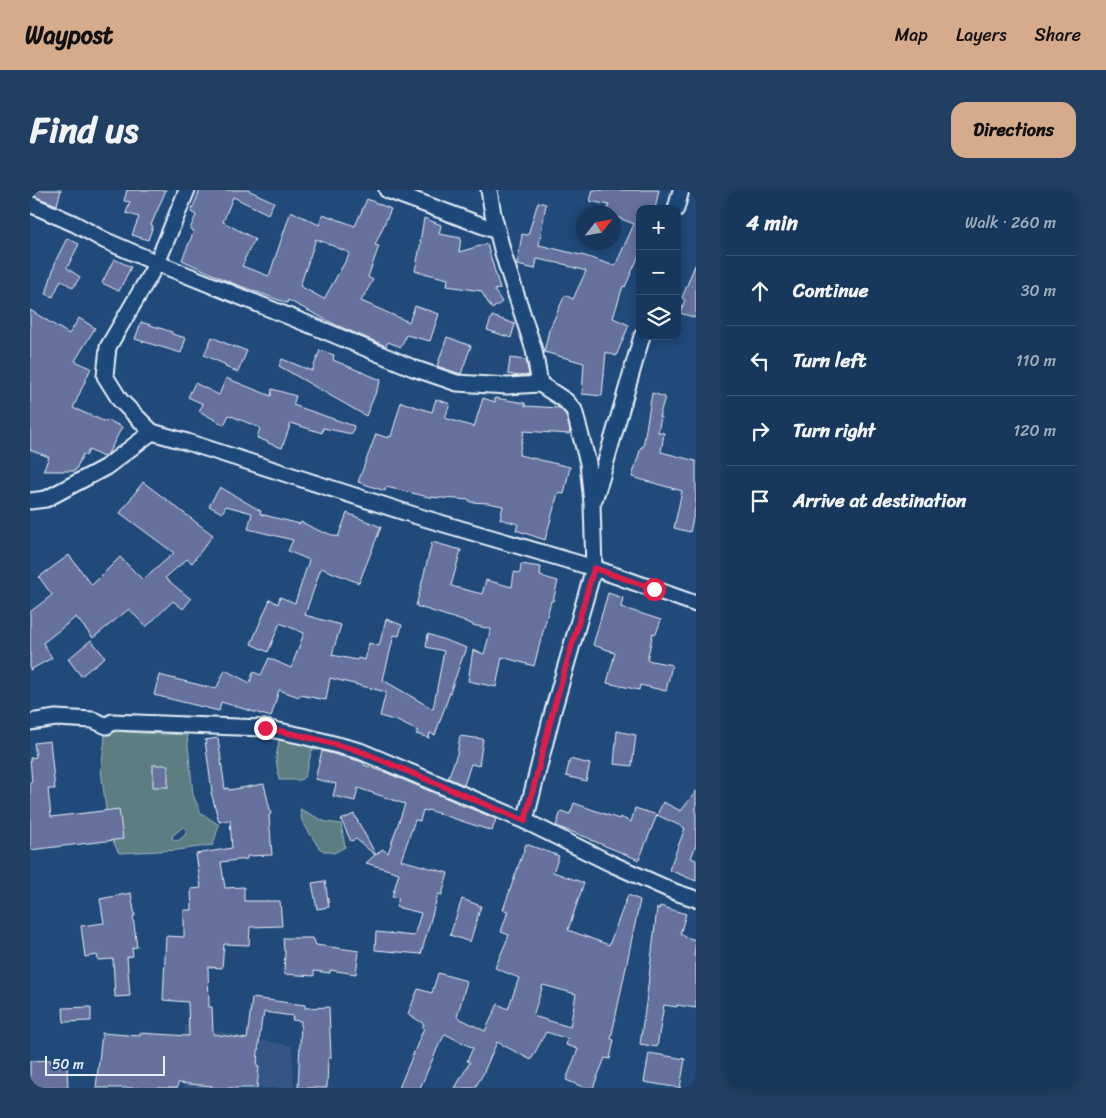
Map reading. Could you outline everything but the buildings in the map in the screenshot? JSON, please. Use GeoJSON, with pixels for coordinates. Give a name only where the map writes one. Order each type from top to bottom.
{"type":"FeatureCollection","features":[{"type":"Feature","properties":{"kind":"street"},"geometry":{"type":"LineString","coordinates":[[187,190],[157,263],[108,347],[105,376],[120,400],[152,432],[417,516],[594,568],[696,604]]}},
{"type":"Feature","properties":{"kind":"street"},"geometry":{"type":"LineString","coordinates":[[387,190],[497,231]]}},
{"type":"Feature","properties":{"kind":"street"},"geometry":{"type":"LineString","coordinates":[[489,190],[504,257],[534,350],[540,384]]}},
{"type":"Feature","properties":{"kind":"street"},"geometry":{"type":"LineString","coordinates":[[677,205],[681,190]]}},
{"type":"Feature","properties":{"kind":"street"},"geometry":{"type":"LineString","coordinates":[[30,204],[157,263],[330,332],[413,368],[457,383],[508,386],[540,384],[566,400],[574,410],[588,463],[592,504],[594,568],[553,711],[525,821]]}},
{"type":"Feature","properties":{"kind":"street"},"geometry":{"type":"LineString","coordinates":[[592,504],[641,340]]}},
{"type":"Feature","properties":{"kind":"street"},"geometry":{"type":"LineString","coordinates":[[30,501],[46,499],[106,467],[152,432]]}},
{"type":"Feature","properties":{"kind":"street"},"geometry":{"type":"LineString","coordinates":[[30,722],[56,718],[93,720],[107,726],[112,722],[121,722],[265,728],[360,751],[525,821],[674,892],[696,899]]}},
{"type":"Feature","properties":{"kind":"shaded area"},"geometry":{"type":"Polygon","coordinates":[[[185,1025],[292,1046],[294,1088],[184,1088],[185,1025]]]}},
{"type":"Feature","properties":{"kind":"green space"},"geometry":{"type":"Polygon","coordinates":[[[104,730],[187,735],[193,795],[201,813],[219,825],[213,845],[178,850],[119,853],[109,833],[101,770],[105,738],[104,730]],[[183,827],[172,836],[173,840],[178,841],[185,835],[187,830],[183,827]]]}},
{"type":"Feature","properties":{"kind":"green space"},"geometry":{"type":"Polygon","coordinates":[[[289,734],[326,743],[319,750],[312,750],[305,776],[301,780],[279,780],[276,758],[279,741],[289,734]]]}},
{"type":"Feature","properties":{"kind":"green space"},"geometry":{"type":"Polygon","coordinates":[[[300,809],[326,822],[341,824],[345,847],[334,853],[319,848],[302,821],[300,809]]]}},
{"type":"Feature","properties":{"kind":"route"},"geometry":{"type":"LineString","coordinates":[[265,728],[360,751],[525,821],[553,711],[594,568],[654,589]]}}]}
